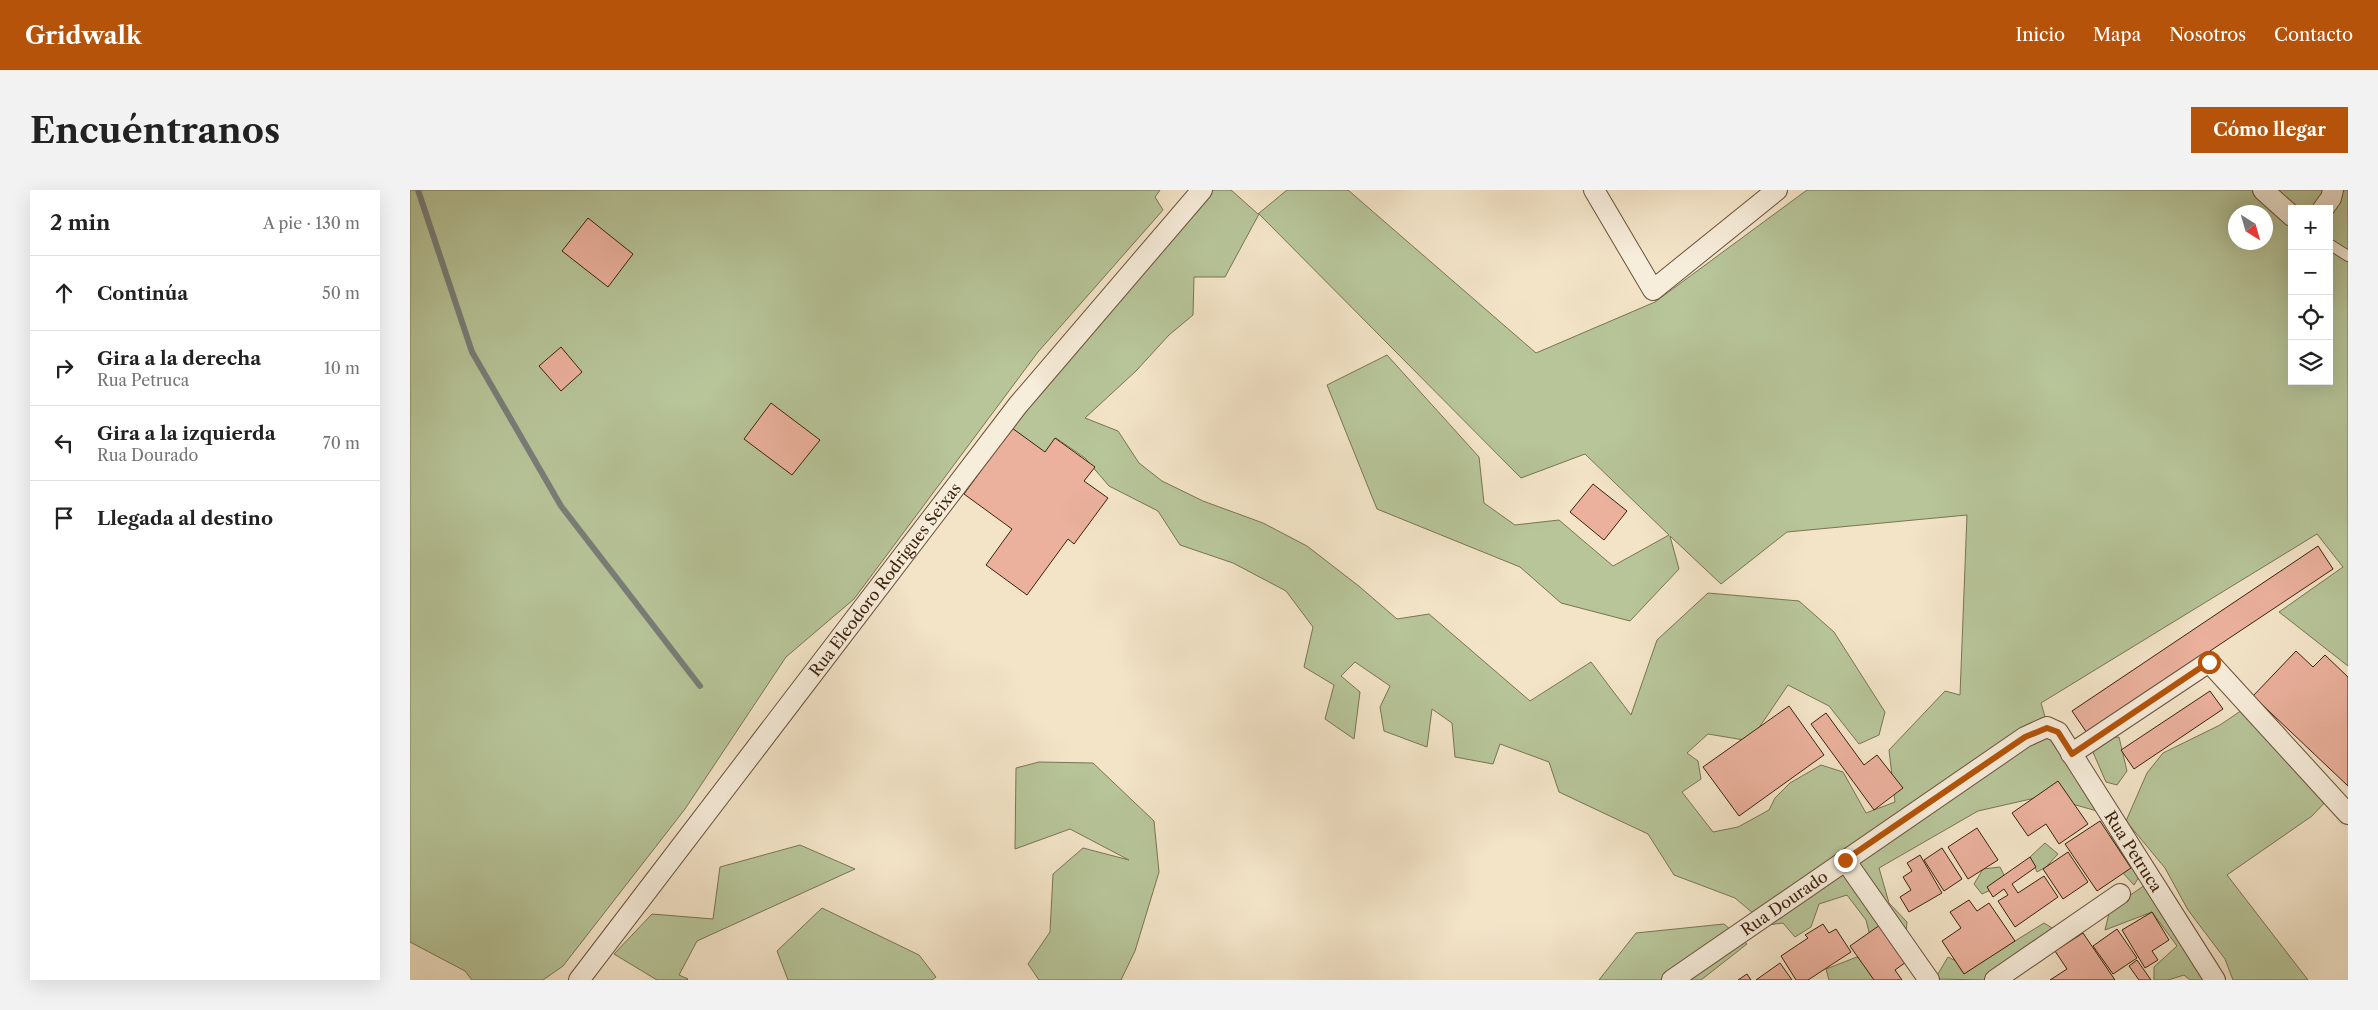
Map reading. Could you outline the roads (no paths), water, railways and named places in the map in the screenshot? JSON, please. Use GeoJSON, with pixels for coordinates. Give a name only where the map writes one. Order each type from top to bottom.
{"type":"FeatureCollection","features":[{"type":"Feature","properties":{"kind":"street","name":"Rua Eleodoro Rodrigues Seixas"},"geometry":{"type":"LineString","coordinates":[[579,980],[1018,405],[1202,190]]}},
{"type":"Feature","properties":{"kind":"street"},"geometry":{"type":"LineString","coordinates":[[1594,190],[1654,290],[1777,190]]}},
{"type":"Feature","properties":{"kind":"street"},"geometry":{"type":"LineString","coordinates":[[2263,190],[2288,212]]}},
{"type":"Feature","properties":{"kind":"street"},"geometry":{"type":"LineString","coordinates":[[2326,205],[2332,198],[2333,190]]}},
{"type":"Feature","properties":{"kind":"street"},"geometry":{"type":"LineString","coordinates":[[2072,754],[2209,662],[2348,814]]}},
{"type":"Feature","properties":{"kind":"street","name":"Rua Petruca"},"geometry":{"type":"LineString","coordinates":[[2047,728],[2058,732],[2215,980]]}},
{"type":"Feature","properties":{"kind":"street","name":"Rua Dourado"},"geometry":{"type":"LineString","coordinates":[[1672,980],[2025,737],[2047,728]]}},
{"type":"Feature","properties":{"kind":"street"},"geometry":{"type":"LineString","coordinates":[[1845,860],[1929,980]]}},
{"type":"Feature","properties":{"kind":"street"},"geometry":{"type":"LineString","coordinates":[[1995,980],[2120,894]]}},
{"type":"Feature","properties":{"kind":"lane"},"geometry":{"type":"LineString","coordinates":[[2333,247],[2348,256]]}},
{"type":"Feature","properties":{"kind":"waterway"},"geometry":{"type":"LineString","coordinates":[[418,190],[472,352],[561,506],[700,686]]}}]}
